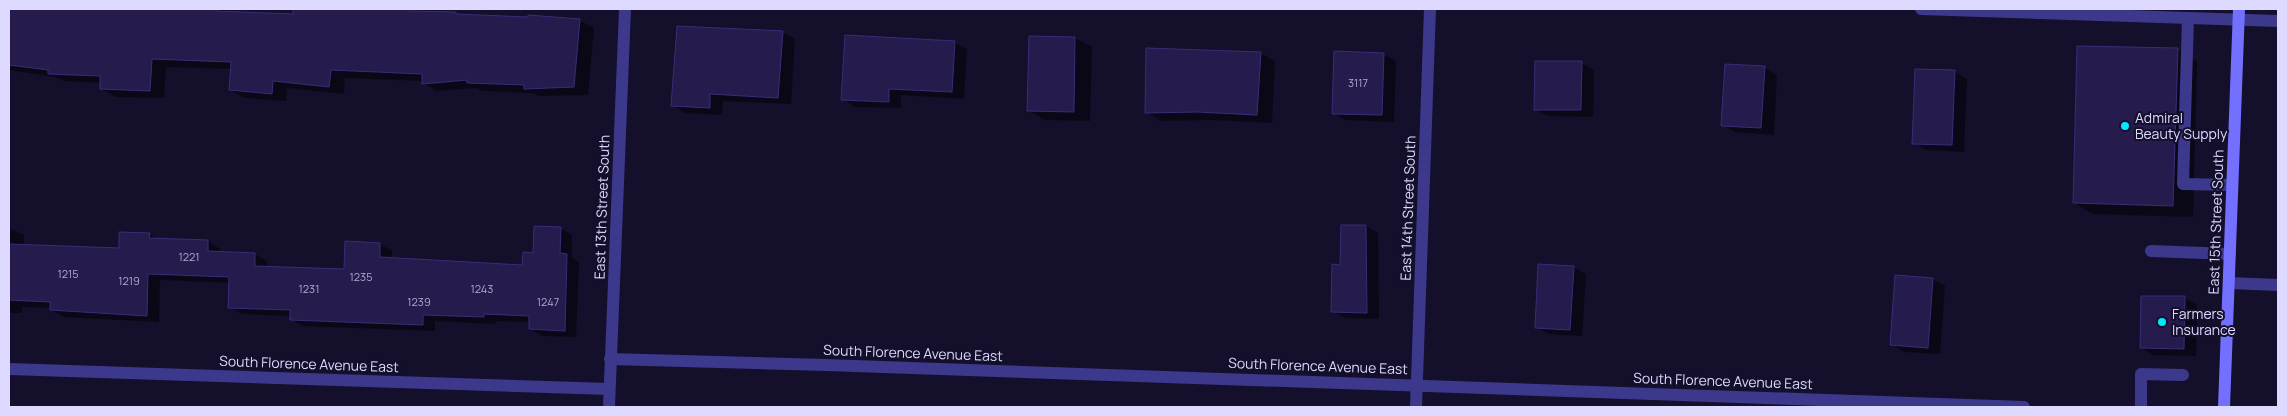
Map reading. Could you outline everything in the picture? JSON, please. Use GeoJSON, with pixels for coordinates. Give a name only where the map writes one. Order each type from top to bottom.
{"type":"FeatureCollection","features":[{"type":"Feature","properties":{"kind":"main road","name":"East 15th Street South"},"geometry":{"type":"LineString","coordinates":[[2224,407],[2238,14]]}},
{"type":"Feature","properties":{"kind":"street","name":"East 13th Street South"},"geometry":{"type":"LineString","coordinates":[[609,407],[625,9]]}},
{"type":"Feature","properties":{"kind":"street","name":"East 14th Street South"},"geometry":{"type":"LineString","coordinates":[[1416,407],[1430,9]]}},
{"type":"Feature","properties":{"kind":"street"},"geometry":{"type":"LineString","coordinates":[[1921,9],[2162,13],[2188,18],[2238,14],[2278,21]]}},
{"type":"Feature","properties":{"kind":"street"},"geometry":{"type":"LineString","coordinates":[[2188,18],[2183,184],[2232,186]]}},
{"type":"Feature","properties":{"kind":"street"},"geometry":{"type":"LineString","coordinates":[[2150,252],[2230,254]]}},
{"type":"Feature","properties":{"kind":"street"},"geometry":{"type":"LineString","coordinates":[[2229,283],[2278,285]]}},
{"type":"Feature","properties":{"kind":"street","name":"South Florence Avenue East"},"geometry":{"type":"LineString","coordinates":[[610,359],[2024,407]]}},
{"type":"Feature","properties":{"kind":"street","name":"South Florence Avenue East"},"geometry":{"type":"LineString","coordinates":[[9,369],[609,389]]}},
{"type":"Feature","properties":{"kind":"street"},"geometry":{"type":"LineString","coordinates":[[2141,407],[2141,374],[2183,375]]}},
{"type":"Feature","properties":{"kind":"building"},"geometry":{"type":"Polygon","coordinates":[[[9,9],[216,9],[216,11],[293,14],[293,9],[408,9],[408,11],[456,12],[456,14],[528,17],[528,15],[580,19],[574,87],[524,89],[524,85],[467,83],[467,80],[422,84],[422,74],[331,70],[329,87],[273,81],[272,94],[229,90],[231,62],[152,59],[150,91],[100,89],[100,76],[48,74],[48,70],[9,65],[9,9]]]}},
{"type":"Feature","properties":{"kind":"building"},"geometry":{"type":"Polygon","coordinates":[[[677,26],[783,31],[778,98],[710,94],[710,108],[671,106],[677,26]]]}},
{"type":"Feature","properties":{"kind":"building"},"geometry":{"type":"Polygon","coordinates":[[[845,35],[955,41],[952,92],[889,89],[889,102],[841,100],[845,35]]]}},
{"type":"Feature","properties":{"kind":"building"},"geometry":{"type":"Polygon","coordinates":[[[1029,36],[1075,37],[1074,112],[1027,111],[1029,36]]]}},
{"type":"Feature","properties":{"kind":"building","name":"Admiral Beauty Supply"},"geometry":{"type":"Polygon","coordinates":[[[2077,46],[2178,48],[2173,206],[2073,203],[2077,46]]]}},
{"type":"Feature","properties":{"kind":"building"},"geometry":{"type":"Polygon","coordinates":[[[1146,48],[1261,52],[1257,115],[1197,112],[1145,113],[1146,48]]]}},
{"type":"Feature","properties":{"kind":"building"},"geometry":{"type":"Polygon","coordinates":[[[1334,51],[1384,53],[1382,115],[1332,114],[1334,51]]]}},
{"type":"Feature","properties":{"kind":"building"},"geometry":{"type":"Polygon","coordinates":[[[1535,61],[1582,61],[1581,110],[1534,110],[1535,61]]]}},
{"type":"Feature","properties":{"kind":"building"},"geometry":{"type":"Polygon","coordinates":[[[1725,64],[1765,66],[1761,128],[1721,126],[1725,64]]]}},
{"type":"Feature","properties":{"kind":"building"},"geometry":{"type":"Polygon","coordinates":[[[1915,69],[1955,70],[1952,145],[1912,144],[1915,69]]]}},
{"type":"Feature","properties":{"kind":"building"},"geometry":{"type":"Polygon","coordinates":[[[1341,225],[1366,225],[1367,313],[1331,312],[1332,264],[1340,265],[1341,225]]]}},
{"type":"Feature","properties":{"kind":"building"},"geometry":{"type":"Polygon","coordinates":[[[534,226],[561,227],[560,253],[567,254],[565,331],[529,329],[529,316],[484,314],[484,317],[423,315],[423,325],[290,320],[290,310],[228,308],[229,277],[148,274],[147,316],[50,310],[50,302],[9,300],[9,244],[119,248],[119,232],[150,233],[149,238],[208,240],[208,251],[255,253],[255,266],[344,269],[345,241],[380,243],[380,257],[522,265],[523,252],[533,253],[534,226]]]}},
{"type":"Feature","properties":{"kind":"building"},"geometry":{"type":"Polygon","coordinates":[[[1538,264],[1574,266],[1570,330],[1535,328],[1538,264]]]}},
{"type":"Feature","properties":{"kind":"building"},"geometry":{"type":"Polygon","coordinates":[[[1895,275],[1933,278],[1928,348],[1890,345],[1895,275]]]}},
{"type":"Feature","properties":{"kind":"building","name":"Farmers Insurance"},"geometry":{"type":"Polygon","coordinates":[[[2141,296],[2185,296],[2184,349],[2140,348],[2141,296]]]}},
{"type":"Feature","properties":{"kind":"place","name":"Admiral Beauty Supply"},"geometry":{"type":"Point","coordinates":[2125,126]}},
{"type":"Feature","properties":{"kind":"place","name":"Farmers Insurance"},"geometry":{"type":"Point","coordinates":[2162,322]}}]}
